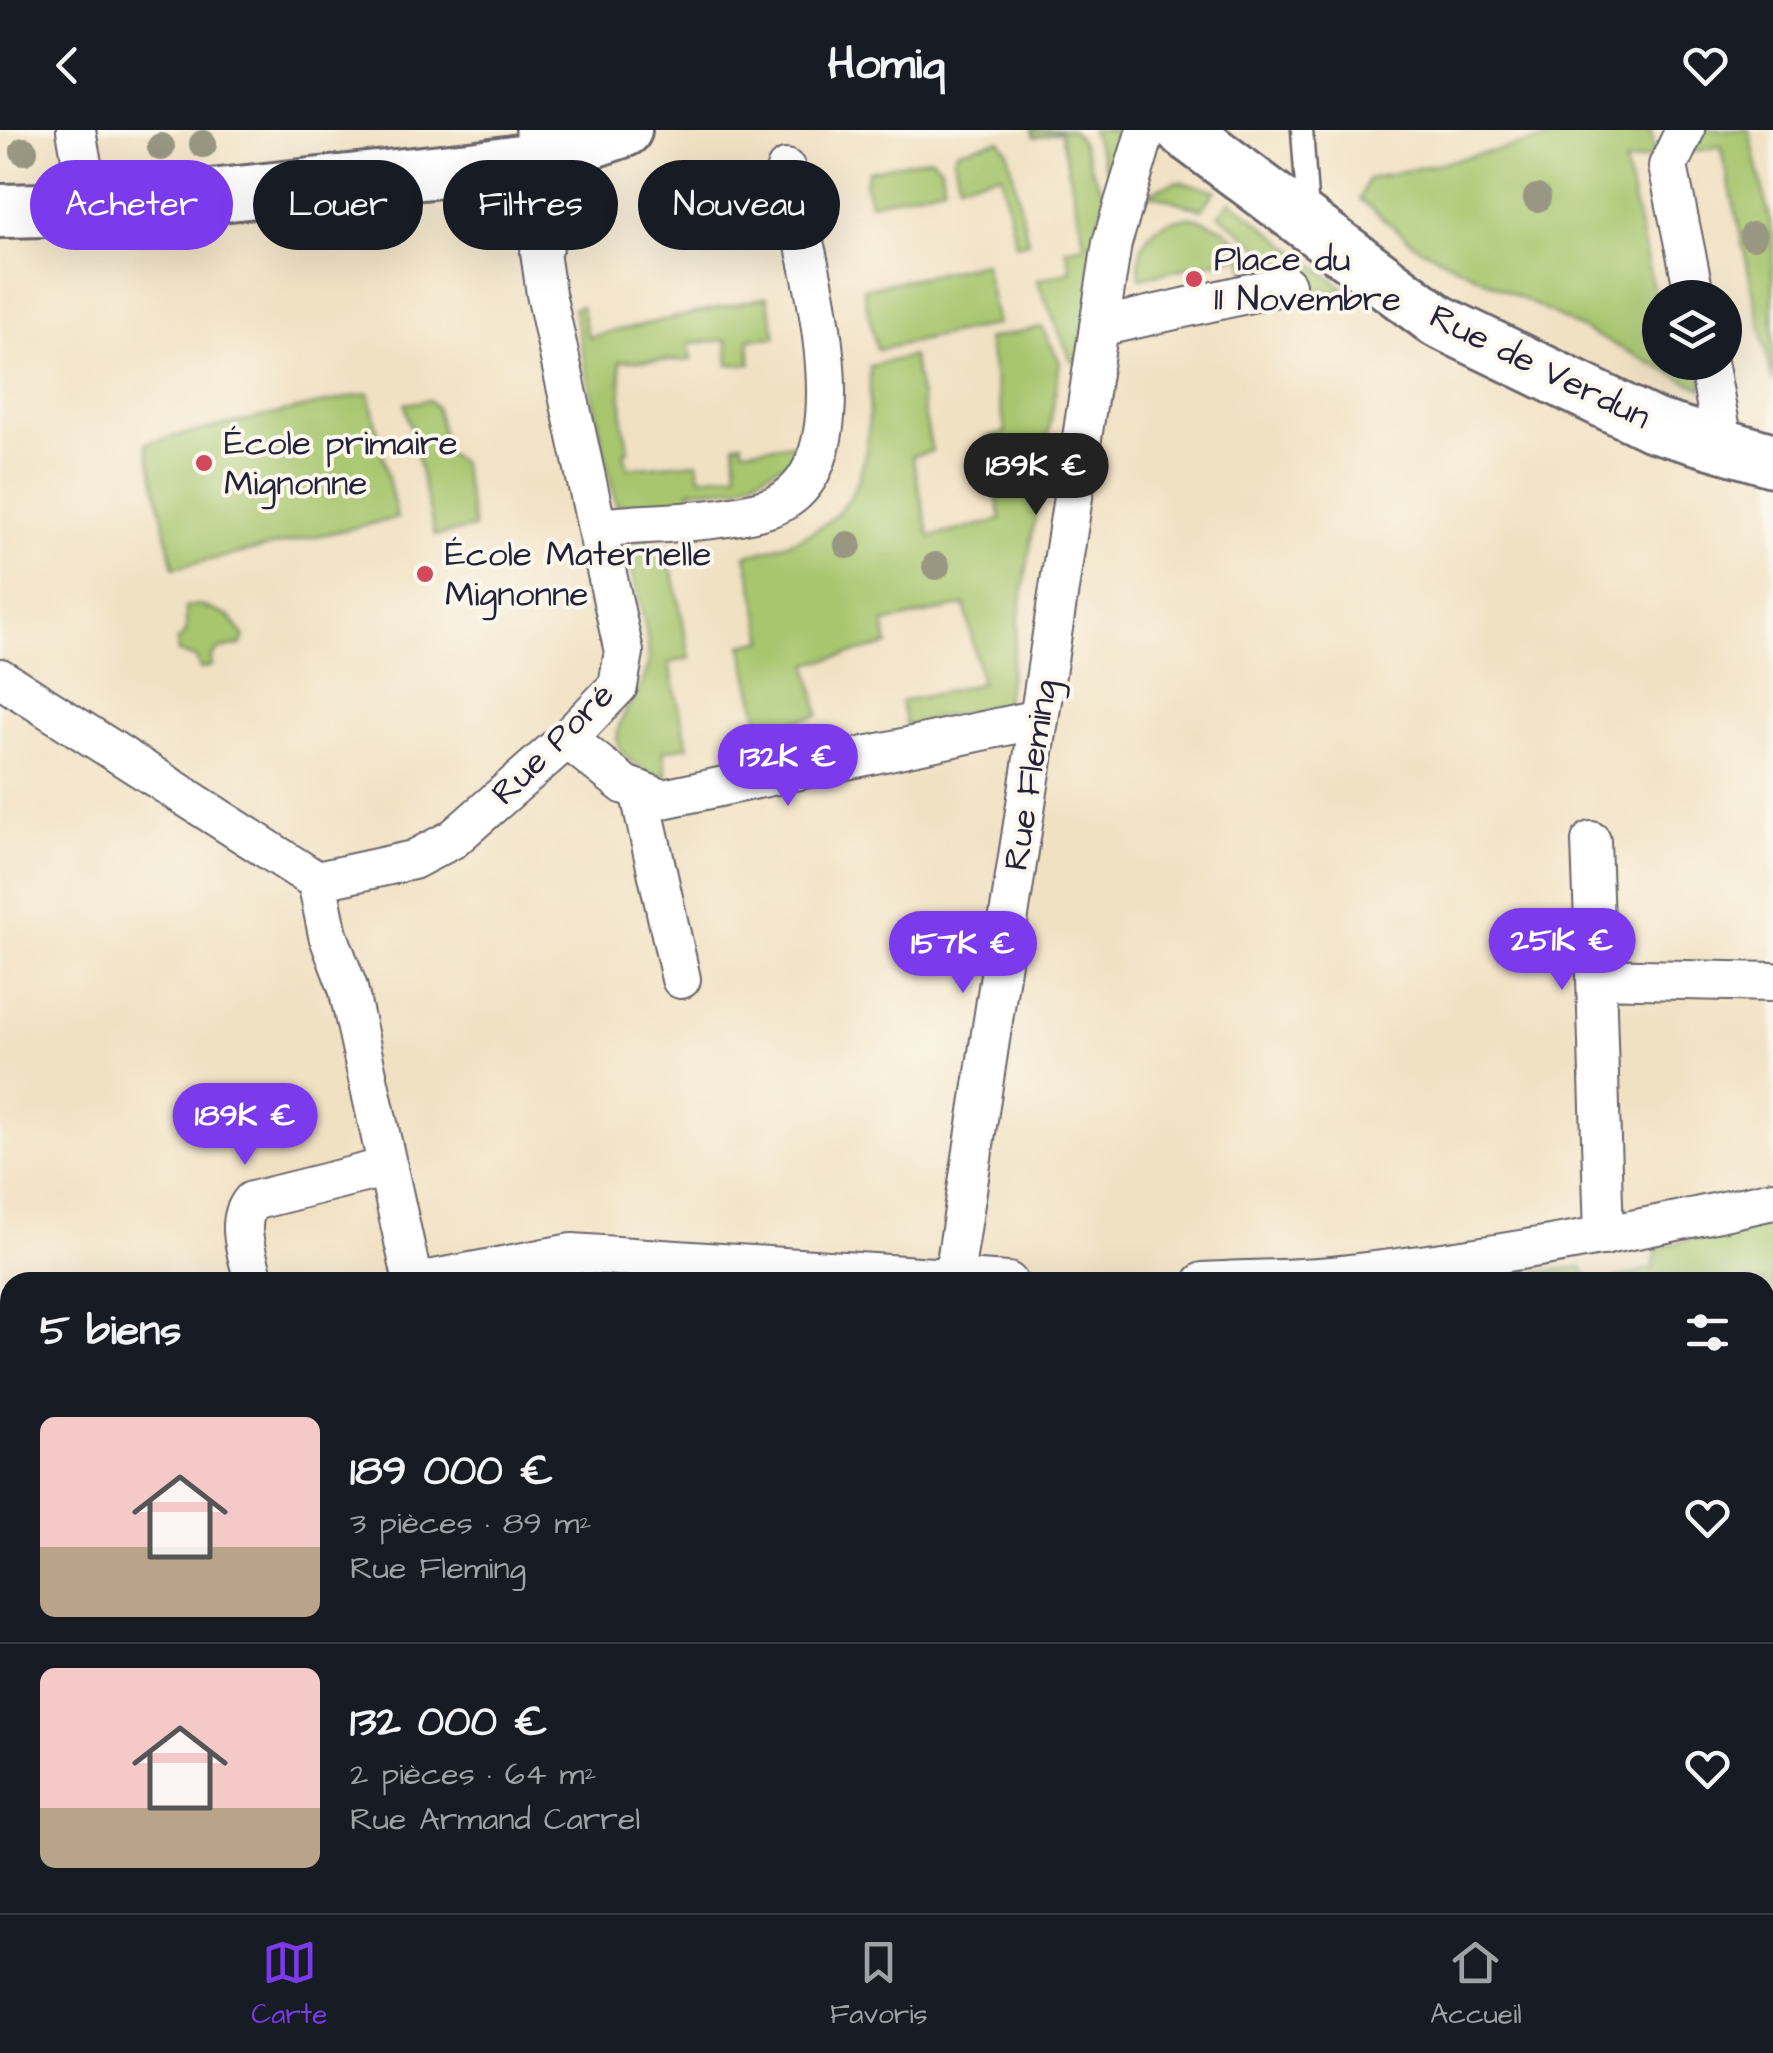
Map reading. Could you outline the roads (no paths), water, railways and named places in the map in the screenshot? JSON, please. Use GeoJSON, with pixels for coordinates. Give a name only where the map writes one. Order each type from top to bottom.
{"type":"FeatureCollection","features":[{"type":"Feature","properties":{"kind":"main road"},"geometry":{"type":"LineString","coordinates":[[219,160],[419,142],[494,130]]}},
{"type":"Feature","properties":{"kind":"main road"},"geometry":{"type":"LineString","coordinates":[[233,163],[539,144],[624,130]]}},
{"type":"Feature","properties":{"kind":"main road","name":"Rue de Verdun"},"geometry":{"type":"LineString","coordinates":[[1182,130],[1308,220],[1438,321],[1653,425],[1749,453]]}},
{"type":"Feature","properties":{"kind":"main road"},"geometry":{"type":"LineString","coordinates":[[0,195],[30,187]]}},
{"type":"Feature","properties":{"kind":"main road"},"geometry":{"type":"LineString","coordinates":[[0,212],[30,198]]}},
{"type":"Feature","properties":{"kind":"street"},"geometry":{"type":"LineString","coordinates":[[1146,130],[1112,243],[1099,327],[1286,284]]}},
{"type":"Feature","properties":{"kind":"street"},"geometry":{"type":"LineString","coordinates":[[1685,130],[1668,166],[1691,280]]}},
{"type":"Feature","properties":{"kind":"street","name":"Rue Poré"},"geometry":{"type":"LineString","coordinates":[[317,881],[413,860],[453,838],[568,739],[618,686],[624,652],[544,280],[540,252],[557,217],[539,144]]}},
{"type":"Feature","properties":{"kind":"street"},"geometry":{"type":"LineString","coordinates":[[597,528],[767,508],[794,494],[812,470],[826,431],[824,366],[804,250]]}},
{"type":"Feature","properties":{"kind":"street","name":"Rue Fleming"},"geometry":{"type":"LineString","coordinates":[[954,1272],[1099,327]]}},
{"type":"Feature","properties":{"kind":"street"},"geometry":{"type":"LineString","coordinates":[[1716,380],[1749,453]]}},
{"type":"Feature","properties":{"kind":"street"},"geometry":{"type":"LineString","coordinates":[[0,678],[317,881],[328,935],[348,988],[414,1272]]}},
{"type":"Feature","properties":{"kind":"street"},"geometry":{"type":"LineString","coordinates":[[568,739],[626,785],[663,799],[698,795],[1039,719]]}},
{"type":"Feature","properties":{"kind":"street"},"geometry":{"type":"LineString","coordinates":[[638,790],[680,979]]}},
{"type":"Feature","properties":{"kind":"street"},"geometry":{"type":"LineString","coordinates":[[1591,841],[1604,1236]]}},
{"type":"Feature","properties":{"kind":"street"},"geometry":{"type":"LineString","coordinates":[[1596,978],[1773,982]]}},
{"type":"Feature","properties":{"kind":"street"},"geometry":{"type":"LineString","coordinates":[[252,1272],[242,1226],[245,1210],[252,1202],[388,1167]]}},
{"type":"Feature","properties":{"kind":"street"},"geometry":{"type":"LineString","coordinates":[[1365,1272],[1604,1236],[1773,1200]]}},
{"type":"Feature","properties":{"kind":"street"},"geometry":{"type":"LineString","coordinates":[[472,1272],[572,1254],[836,1272]]}},
{"type":"Feature","properties":{"kind":"lane"},"geometry":{"type":"LineString","coordinates":[[1302,130],[1308,220]]}},
{"type":"Feature","properties":{"kind":"place","name":"Place du 11 Novembre"},"geometry":{"type":"Point","coordinates":[1194,279]}},
{"type":"Feature","properties":{"kind":"place","name":"École primaire Mignonne"},"geometry":{"type":"Point","coordinates":[204,463]}},
{"type":"Feature","properties":{"kind":"place","name":"École Maternelle Mignonne"},"geometry":{"type":"Point","coordinates":[425,574]}}]}
